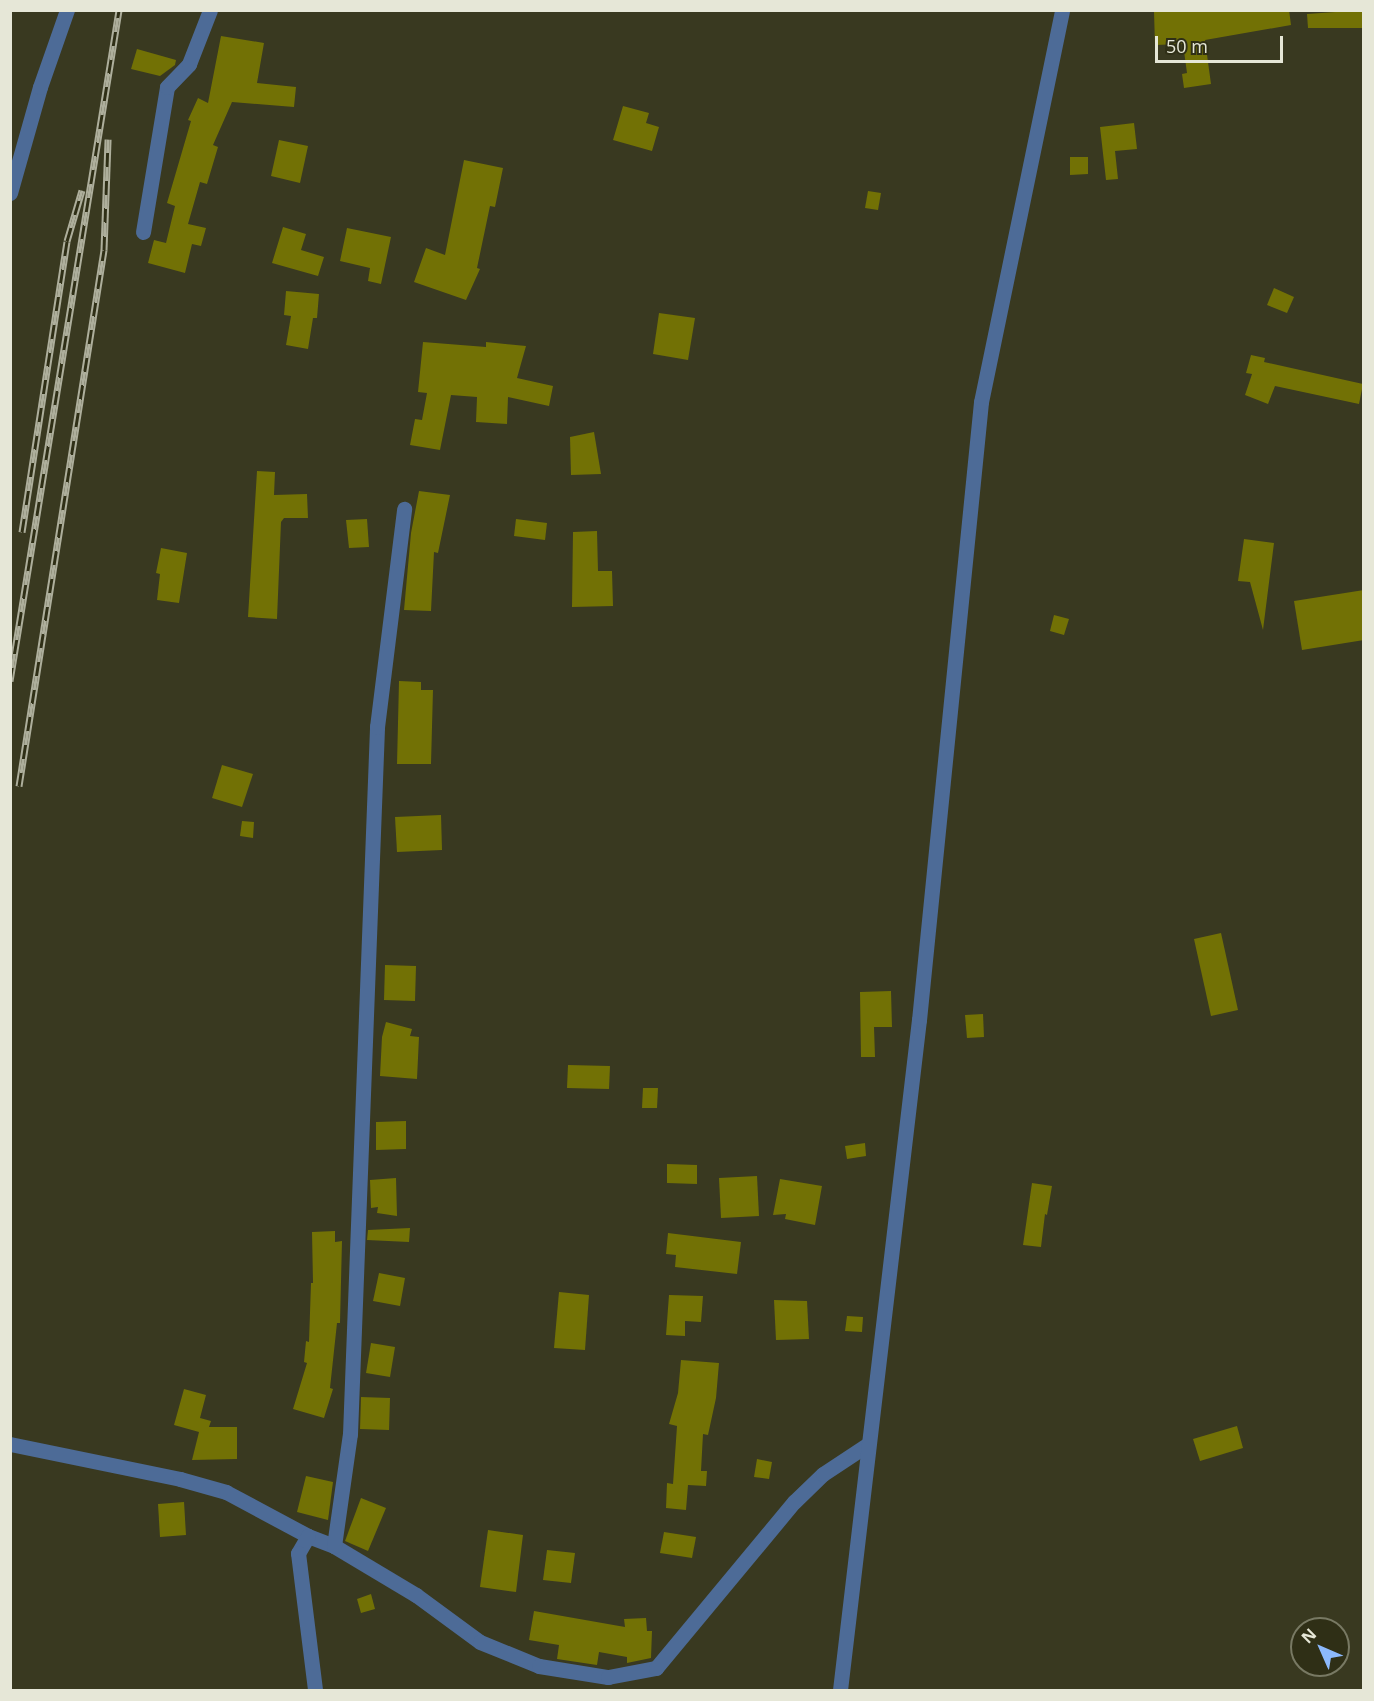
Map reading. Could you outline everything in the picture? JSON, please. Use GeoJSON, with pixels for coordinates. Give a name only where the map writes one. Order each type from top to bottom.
{"type":"FeatureCollection","features":[{"type":"Feature","properties":{"kind":"street"},"geometry":{"type":"LineString","coordinates":[[10,193],[40,87],[67,10]]}},
{"type":"Feature","properties":{"kind":"street"},"geometry":{"type":"LineString","coordinates":[[143,232],[167,87],[189,64],[210,10]]}},
{"type":"Feature","properties":{"kind":"street"},"geometry":{"type":"LineString","coordinates":[[840,1690],[867,1445],[919,1020],[981,402],[1062,10]]}},
{"type":"Feature","properties":{"kind":"street"},"geometry":{"type":"LineString","coordinates":[[334,1546],[350,1434],[376,727],[404,509]]}},
{"type":"Feature","properties":{"kind":"street"},"geometry":{"type":"LineString","coordinates":[[10,1444],[180,1479],[226,1492],[308,1536],[334,1546],[416,1595],[480,1642],[539,1666],[608,1677],[656,1668],[794,1502],[823,1474],[867,1445]]}},
{"type":"Feature","properties":{"kind":"street"},"geometry":{"type":"LineString","coordinates":[[308,1536],[298,1553],[315,1690]]}},
{"type":"Feature","properties":{"kind":"building"},"geometry":{"type":"Polygon","coordinates":[[[1289,10],[1291,25],[1205,40],[1211,84],[1184,88],[1182,74],[1187,73],[1183,44],[1155,45],[1154,12],[1289,10]]]}},
{"type":"Feature","properties":{"kind":"building"},"geometry":{"type":"Polygon","coordinates":[[[1364,10],[1364,28],[1308,28],[1307,14],[1364,10]]]}},
{"type":"Feature","properties":{"kind":"building"},"geometry":{"type":"Polygon","coordinates":[[[221,36],[264,43],[257,83],[296,87],[294,107],[232,102],[213,145],[218,147],[207,184],[200,182],[188,224],[206,228],[201,246],[192,244],[185,273],[148,263],[154,240],[166,243],[175,206],[167,203],[191,121],[188,120],[198,98],[208,103],[221,36]]]}},
{"type":"Feature","properties":{"kind":"building"},"geometry":{"type":"Polygon","coordinates":[[[137,49],[176,60],[175,65],[160,76],[131,69],[137,49]]]}},
{"type":"Feature","properties":{"kind":"building"},"geometry":{"type":"Polygon","coordinates":[[[623,106],[649,113],[646,123],[659,127],[652,151],[613,140],[623,106]]]}},
{"type":"Feature","properties":{"kind":"building"},"geometry":{"type":"Polygon","coordinates":[[[1134,123],[1137,149],[1115,151],[1118,179],[1106,180],[1100,127],[1134,123]]]}},
{"type":"Feature","properties":{"kind":"building"},"geometry":{"type":"Polygon","coordinates":[[[279,140],[308,146],[300,183],[271,176],[279,140]]]}},
{"type":"Feature","properties":{"kind":"building"},"geometry":{"type":"Polygon","coordinates":[[[1070,157],[1088,157],[1088,174],[1070,175],[1070,157]]]}},
{"type":"Feature","properties":{"kind":"building"},"geometry":{"type":"Polygon","coordinates":[[[464,160],[503,168],[495,207],[490,206],[477,268],[480,269],[466,300],[414,282],[426,248],[445,255],[464,160]]]}},
{"type":"Feature","properties":{"kind":"building"},"geometry":{"type":"Polygon","coordinates":[[[868,191],[881,193],[878,210],[865,208],[868,191]]]}},
{"type":"Feature","properties":{"kind":"building"},"geometry":{"type":"Polygon","coordinates":[[[283,227],[306,234],[301,250],[324,257],[318,276],[272,263],[283,227]]]}},
{"type":"Feature","properties":{"kind":"building"},"geometry":{"type":"Polygon","coordinates":[[[347,228],[391,237],[381,284],[368,281],[370,268],[340,261],[347,228]]]}},
{"type":"Feature","properties":{"kind":"building"},"geometry":{"type":"Polygon","coordinates":[[[1274,288],[1294,297],[1287,313],[1267,305],[1274,288]]]}},
{"type":"Feature","properties":{"kind":"building"},"geometry":{"type":"Polygon","coordinates":[[[286,291],[319,294],[317,318],[313,318],[308,349],[286,345],[291,316],[284,315],[286,291]]]}},
{"type":"Feature","properties":{"kind":"building"},"geometry":{"type":"Polygon","coordinates":[[[659,313],[695,318],[688,360],[653,354],[659,313]]]}},
{"type":"Feature","properties":{"kind":"building"},"geometry":{"type":"Polygon","coordinates":[[[423,342],[486,347],[486,342],[526,346],[517,378],[553,386],[549,406],[508,397],[507,424],[476,422],[477,397],[451,395],[440,450],[410,445],[415,419],[422,420],[427,393],[418,392],[423,342]]]}},
{"type":"Feature","properties":{"kind":"building"},"geometry":{"type":"Polygon","coordinates":[[[1251,355],[1265,358],[1264,362],[1363,384],[1359,404],[1275,386],[1268,404],[1245,395],[1252,374],[1246,373],[1251,355]]]}},
{"type":"Feature","properties":{"kind":"building"},"geometry":{"type":"Polygon","coordinates":[[[594,432],[601,474],[571,475],[570,437],[594,432]]]}},
{"type":"Feature","properties":{"kind":"building"},"geometry":{"type":"Polygon","coordinates":[[[257,471],[275,472],[274,495],[307,494],[308,518],[284,518],[281,522],[277,619],[248,617],[257,471]]]}},
{"type":"Feature","properties":{"kind":"building"},"geometry":{"type":"Polygon","coordinates":[[[419,491],[450,495],[438,553],[434,552],[431,611],[404,610],[411,533],[419,491]]]}},
{"type":"Feature","properties":{"kind":"building"},"geometry":{"type":"Polygon","coordinates":[[[367,519],[369,547],[349,548],[346,520],[367,519]]]}},
{"type":"Feature","properties":{"kind":"building"},"geometry":{"type":"Polygon","coordinates":[[[516,519],[547,523],[545,540],[514,536],[516,519]]]}},
{"type":"Feature","properties":{"kind":"building"},"geometry":{"type":"Polygon","coordinates":[[[597,531],[598,571],[612,571],[613,606],[572,607],[573,532],[597,531]]]}},
{"type":"Feature","properties":{"kind":"building"},"geometry":{"type":"Polygon","coordinates":[[[1244,539],[1274,543],[1263,630],[1250,582],[1238,581],[1244,539]]]}},
{"type":"Feature","properties":{"kind":"building"},"geometry":{"type":"Polygon","coordinates":[[[161,548],[187,553],[179,603],[157,600],[160,574],[156,573],[161,548]]]}},
{"type":"Feature","properties":{"kind":"building"},"geometry":{"type":"Polygon","coordinates":[[[1364,590],[1364,640],[1302,650],[1294,601],[1364,590]]]}},
{"type":"Feature","properties":{"kind":"building"},"geometry":{"type":"Polygon","coordinates":[[[1054,615],[1069,619],[1064,635],[1050,631],[1054,615]]]}},
{"type":"Feature","properties":{"kind":"building"},"geometry":{"type":"Polygon","coordinates":[[[399,681],[421,682],[421,690],[433,690],[431,764],[397,764],[399,681]]]}},
{"type":"Feature","properties":{"kind":"building"},"geometry":{"type":"Polygon","coordinates":[[[222,765],[253,774],[242,807],[212,798],[222,765]]]}},
{"type":"Feature","properties":{"kind":"building"},"geometry":{"type":"Polygon","coordinates":[[[441,815],[442,850],[397,852],[395,817],[441,815]]]}},
{"type":"Feature","properties":{"kind":"building"},"geometry":{"type":"Polygon","coordinates":[[[242,821],[254,822],[253,838],[240,836],[242,821]]]}},
{"type":"Feature","properties":{"kind":"building"},"geometry":{"type":"Polygon","coordinates":[[[1221,933],[1238,1010],[1211,1016],[1194,939],[1221,933]]]}},
{"type":"Feature","properties":{"kind":"building"},"geometry":{"type":"Polygon","coordinates":[[[385,965],[416,966],[415,1001],[384,1000],[385,965]]]}},
{"type":"Feature","properties":{"kind":"building"},"geometry":{"type":"Polygon","coordinates":[[[891,991],[892,1027],[874,1027],[875,1057],[861,1057],[860,992],[891,991]]]}},
{"type":"Feature","properties":{"kind":"building"},"geometry":{"type":"Polygon","coordinates":[[[983,1014],[984,1037],[967,1038],[965,1015],[983,1014]]]}},
{"type":"Feature","properties":{"kind":"building"},"geometry":{"type":"Polygon","coordinates":[[[386,1022],[412,1029],[410,1036],[419,1037],[417,1079],[380,1076],[382,1037],[386,1022]]]}},
{"type":"Feature","properties":{"kind":"building"},"geometry":{"type":"Polygon","coordinates":[[[568,1065],[610,1066],[609,1089],[567,1088],[568,1065]]]}},
{"type":"Feature","properties":{"kind":"building"},"geometry":{"type":"Polygon","coordinates":[[[643,1088],[658,1088],[657,1108],[642,1108],[643,1088]]]}},
{"type":"Feature","properties":{"kind":"building"},"geometry":{"type":"Polygon","coordinates":[[[406,1121],[406,1149],[376,1150],[376,1122],[406,1121]]]}},
{"type":"Feature","properties":{"kind":"building"},"geometry":{"type":"Polygon","coordinates":[[[865,1143],[866,1156],[847,1159],[845,1146],[865,1143]]]}},
{"type":"Feature","properties":{"kind":"building"},"geometry":{"type":"Polygon","coordinates":[[[667,1164],[697,1165],[697,1184],[667,1183],[667,1164]]]}},
{"type":"Feature","properties":{"kind":"building"},"geometry":{"type":"Polygon","coordinates":[[[757,1176],[759,1216],[721,1218],[719,1178],[757,1176]]]}},
{"type":"Feature","properties":{"kind":"building"},"geometry":{"type":"Polygon","coordinates":[[[396,1178],[397,1216],[377,1213],[378,1207],[371,1208],[370,1180],[396,1178]]]}},
{"type":"Feature","properties":{"kind":"building"},"geometry":{"type":"Polygon","coordinates":[[[780,1179],[822,1186],[815,1225],[785,1219],[786,1214],[773,1215],[780,1179]]]}},
{"type":"Feature","properties":{"kind":"building"},"geometry":{"type":"Polygon","coordinates":[[[1032,1183],[1052,1186],[1047,1215],[1045,1214],[1041,1247],[1023,1245],[1032,1183]]]}},
{"type":"Feature","properties":{"kind":"building"},"geometry":{"type":"Polygon","coordinates":[[[410,1228],[409,1242],[367,1240],[368,1230],[410,1228]]]}},
{"type":"Feature","properties":{"kind":"building"},"geometry":{"type":"Polygon","coordinates":[[[335,1231],[335,1242],[342,1241],[340,1323],[337,1323],[330,1388],[333,1389],[324,1418],[293,1409],[307,1363],[304,1362],[306,1341],[309,1342],[311,1283],[313,1283],[312,1232],[335,1231]]]}},
{"type":"Feature","properties":{"kind":"building"},"geometry":{"type":"Polygon","coordinates":[[[668,1233],[741,1242],[737,1274],[675,1267],[676,1255],[666,1254],[668,1233]]]}},
{"type":"Feature","properties":{"kind":"building"},"geometry":{"type":"Polygon","coordinates":[[[379,1273],[405,1278],[400,1306],[373,1301],[379,1273]]]}},
{"type":"Feature","properties":{"kind":"building"},"geometry":{"type":"Polygon","coordinates":[[[559,1292],[589,1295],[585,1350],[554,1348],[559,1292]]]}},
{"type":"Feature","properties":{"kind":"building"},"geometry":{"type":"Polygon","coordinates":[[[669,1295],[703,1296],[701,1322],[685,1321],[685,1336],[666,1335],[669,1295]]]}},
{"type":"Feature","properties":{"kind":"building"},"geometry":{"type":"Polygon","coordinates":[[[774,1300],[807,1301],[809,1339],[776,1340],[774,1300]]]}},
{"type":"Feature","properties":{"kind":"building"},"geometry":{"type":"Polygon","coordinates":[[[847,1316],[863,1317],[862,1332],[845,1331],[847,1316]]]}},
{"type":"Feature","properties":{"kind":"building"},"geometry":{"type":"Polygon","coordinates":[[[371,1343],[395,1347],[390,1377],[366,1373],[371,1343]]]}},
{"type":"Feature","properties":{"kind":"building"},"geometry":{"type":"Polygon","coordinates":[[[681,1360],[719,1363],[716,1398],[708,1435],[703,1434],[701,1471],[707,1471],[706,1486],[688,1485],[686,1510],[666,1508],[667,1483],[673,1484],[677,1426],[669,1424],[678,1393],[681,1360]]]}},
{"type":"Feature","properties":{"kind":"building"},"geometry":{"type":"Polygon","coordinates":[[[184,1389],[206,1395],[200,1418],[211,1421],[209,1427],[237,1427],[237,1459],[192,1460],[199,1432],[174,1425],[184,1389]]]}},
{"type":"Feature","properties":{"kind":"building"},"geometry":{"type":"Polygon","coordinates":[[[361,1397],[390,1398],[389,1430],[360,1429],[361,1397]]]}},
{"type":"Feature","properties":{"kind":"building"},"geometry":{"type":"Polygon","coordinates":[[[1237,1426],[1243,1448],[1200,1461],[1193,1439],[1237,1426]]]}},
{"type":"Feature","properties":{"kind":"building"},"geometry":{"type":"Polygon","coordinates":[[[757,1459],[772,1462],[769,1479],[754,1477],[757,1459]]]}},
{"type":"Feature","properties":{"kind":"building"},"geometry":{"type":"Polygon","coordinates":[[[306,1476],[333,1482],[328,1520],[297,1512],[306,1476]]]}},
{"type":"Feature","properties":{"kind":"building"},"geometry":{"type":"Polygon","coordinates":[[[361,1498],[386,1508],[368,1551],[345,1541],[361,1498]]]}},
{"type":"Feature","properties":{"kind":"building"},"geometry":{"type":"Polygon","coordinates":[[[184,1502],[186,1535],[160,1537],[158,1504],[184,1502]]]}},
{"type":"Feature","properties":{"kind":"building"},"geometry":{"type":"Polygon","coordinates":[[[488,1530],[523,1535],[516,1592],[480,1587],[488,1530]]]}},
{"type":"Feature","properties":{"kind":"building"},"geometry":{"type":"Polygon","coordinates":[[[664,1532],[696,1537],[692,1558],[660,1553],[664,1532]]]}},
{"type":"Feature","properties":{"kind":"building"},"geometry":{"type":"Polygon","coordinates":[[[547,1550],[575,1553],[571,1583],[543,1580],[547,1550]]]}},
{"type":"Feature","properties":{"kind":"building"},"geometry":{"type":"Polygon","coordinates":[[[371,1594],[375,1609],[361,1613],[357,1599],[371,1594]]]}},
{"type":"Feature","properties":{"kind":"building"},"geometry":{"type":"Polygon","coordinates":[[[534,1611],[625,1627],[624,1619],[646,1618],[647,1631],[652,1631],[651,1658],[627,1663],[627,1657],[599,1652],[597,1665],[557,1659],[559,1645],[529,1640],[534,1611]]]}},
{"type":"Feature","properties":{"kind":"railway"},"geometry":{"type":"LineString","coordinates":[[10,681],[119,10]]}},
{"type":"Feature","properties":{"kind":"railway"},"geometry":{"type":"LineString","coordinates":[[19,786],[104,250],[108,139]]}},
{"type":"Feature","properties":{"kind":"railway"},"geometry":{"type":"LineString","coordinates":[[22,532],[67,241],[82,190]]}}]}
